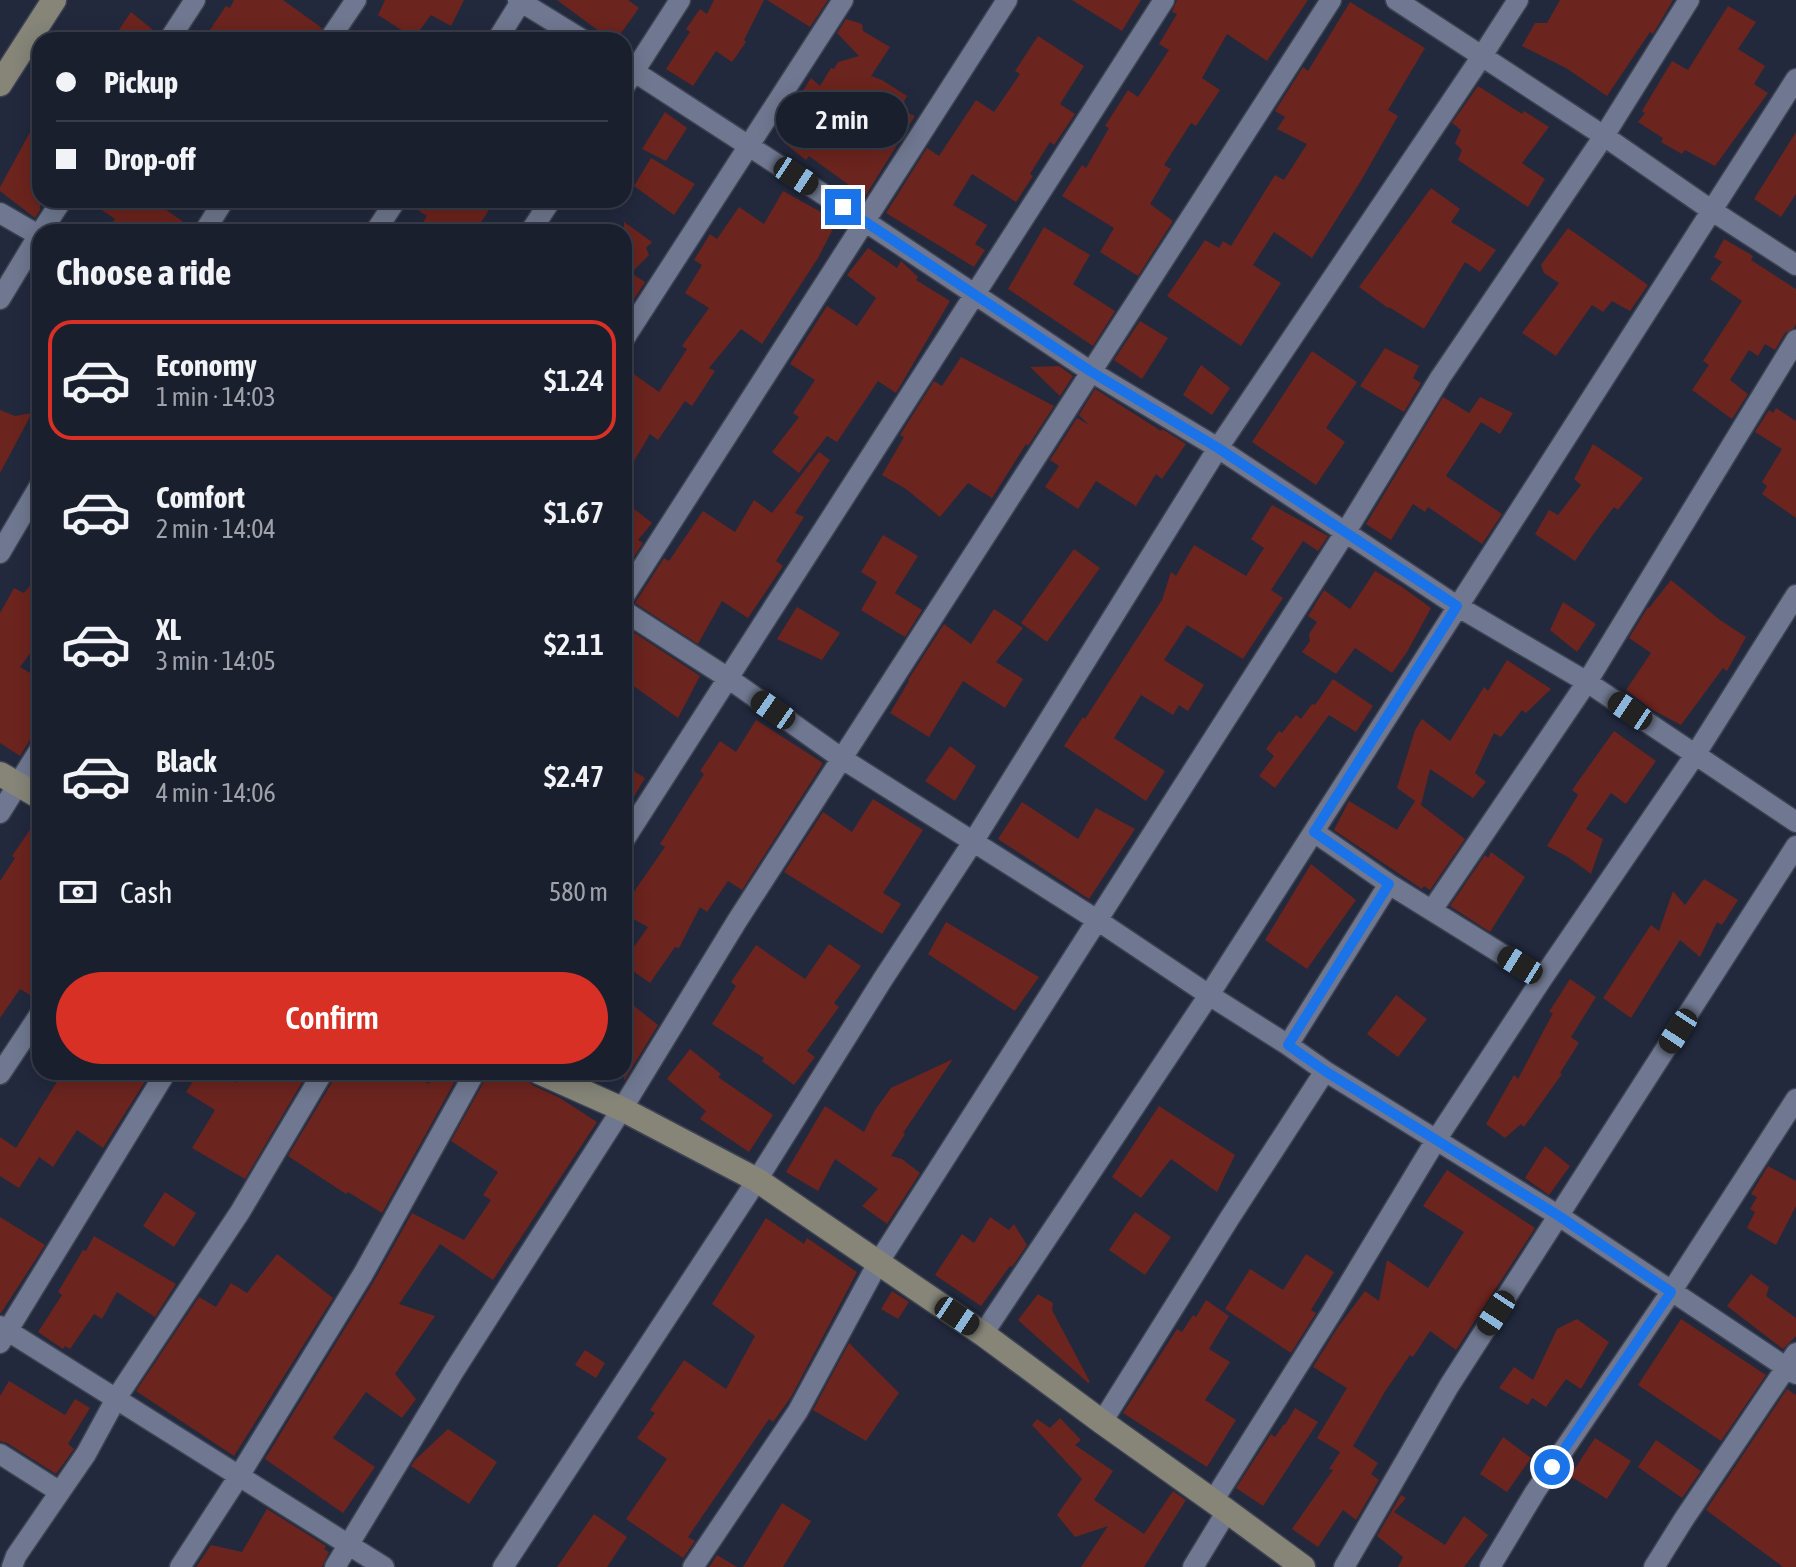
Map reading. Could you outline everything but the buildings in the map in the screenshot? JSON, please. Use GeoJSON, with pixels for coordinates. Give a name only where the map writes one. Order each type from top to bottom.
{"type":"FeatureCollection","features":[{"type":"Feature","properties":{"kind":"street"},"geometry":{"type":"LineString","coordinates":[[174,32],[195,0]]}},
{"type":"Feature","properties":{"kind":"street"},"geometry":{"type":"LineString","coordinates":[[334,32],[356,0]]}},
{"type":"Feature","properties":{"kind":"street"},"geometry":{"type":"LineString","coordinates":[[632,67],[680,0]]}},
{"type":"Feature","properties":{"kind":"street"},"geometry":{"type":"LineString","coordinates":[[632,327],[843,0]]}},
{"type":"Feature","properties":{"kind":"street"},"geometry":{"type":"LineString","coordinates":[[632,584],[1007,0]]}},
{"type":"Feature","properties":{"kind":"street"},"geometry":{"type":"LineString","coordinates":[[632,828],[1164,0]]}},
{"type":"Feature","properties":{"kind":"street"},"geometry":{"type":"LineString","coordinates":[[335,1567],[454,1371],[622,1109],[737,921],[1331,0]]}},
{"type":"Feature","properties":{"kind":"street"},"geometry":{"type":"LineString","coordinates":[[1396,0],[1796,265]]}},
{"type":"Feature","properties":{"kind":"street"},"geometry":{"type":"LineString","coordinates":[[503,1567],[757,1180],[973,842],[1218,448],[1518,0]]}},
{"type":"Feature","properties":{"kind":"street"},"geometry":{"type":"LineString","coordinates":[[693,1567],[798,1411],[878,1263],[1345,533],[1440,378],[1604,136],[1689,0]]}},
{"type":"Feature","properties":{"kind":"street"},"geometry":{"type":"LineString","coordinates":[[0,84],[51,1]]}},
{"type":"Feature","properties":{"kind":"street"},"geometry":{"type":"LineString","coordinates":[[502,32],[520,1],[570,32]]}},
{"type":"Feature","properties":{"kind":"street"},"geometry":{"type":"LineString","coordinates":[[632,77],[749,146],[1090,371],[1218,448],[1457,606],[1587,682],[1796,822]]}},
{"type":"Feature","properties":{"kind":"street"},"geometry":{"type":"LineString","coordinates":[[983,1334],[1209,995],[1796,79]]}},
{"type":"Feature","properties":{"kind":"street"},"geometry":{"type":"LineString","coordinates":[[0,213],[32,230]]}},
{"type":"Feature","properties":{"kind":"street"},"geometry":{"type":"LineString","coordinates":[[0,299],[32,247]]}},
{"type":"Feature","properties":{"kind":"street"},"geometry":{"type":"LineString","coordinates":[[1432,910],[1587,682],[1796,340]]}},
{"type":"Feature","properties":{"kind":"street"},"geometry":{"type":"LineString","coordinates":[[0,553],[32,499]]}},
{"type":"Feature","properties":{"kind":"street"},"geometry":{"type":"LineString","coordinates":[[1193,1567],[1220,1506],[1436,1140],[1695,755],[1796,595]]}},
{"type":"Feature","properties":{"kind":"street"},"geometry":{"type":"LineString","coordinates":[[632,616],[728,678],[841,758],[1097,920],[1325,1071],[1559,1216],[1671,1292],[1793,1365],[1684,1519],[1654,1567]]}},
{"type":"Feature","properties":{"kind":"street"},"geometry":{"type":"LineString","coordinates":[[0,813],[9,779],[32,757]]}},
{"type":"Feature","properties":{"kind":"street"},"geometry":{"type":"LineString","coordinates":[[9,779],[32,792]]}},
{"type":"Feature","properties":{"kind":"street"},"geometry":{"type":"LineString","coordinates":[[1314,832],[1389,884],[1542,979]]}},
{"type":"Feature","properties":{"kind":"street"},"geometry":{"type":"LineString","coordinates":[[1344,1567],[1449,1386],[1796,846]]}},
{"type":"Feature","properties":{"kind":"street"},"geometry":{"type":"LineString","coordinates":[[1288,1045],[1389,884]]}},
{"type":"Feature","properties":{"kind":"street"},"geometry":{"type":"LineString","coordinates":[[0,1074],[32,1026]]}},
{"type":"Feature","properties":{"kind":"street"},"geometry":{"type":"LineString","coordinates":[[1102,1422],[1325,1071]]}},
{"type":"Feature","properties":{"kind":"street"},"geometry":{"type":"LineString","coordinates":[[161,1080],[3,1333],[117,1397],[384,1567]]}},
{"type":"Feature","properties":{"kind":"street"},"geometry":{"type":"LineString","coordinates":[[12,1567],[16,1556],[86,1454],[117,1397],[240,1212],[318,1080]]}},
{"type":"Feature","properties":{"kind":"street"},"geometry":{"type":"LineString","coordinates":[[180,1567],[363,1274],[471,1080]]}},
{"type":"Feature","properties":{"kind":"street"},"geometry":{"type":"LineString","coordinates":[[557,1080],[622,1109],[757,1180],[983,1334],[1303,1567]]}},
{"type":"Feature","properties":{"kind":"street"},"geometry":{"type":"LineString","coordinates":[[1490,1567],[1535,1492],[1671,1292],[1796,1099]]}},
{"type":"Feature","properties":{"kind":"street"},"geometry":{"type":"LineString","coordinates":[[0,1454],[60,1492]]}},
{"type":"Feature","properties":{"kind":"route"},"geometry":{"type":"LineString","coordinates":[[843,207],[1090,371],[1218,448],[1457,606],[1314,832],[1389,884],[1288,1045],[1559,1216],[1671,1292],[1552,1467]]}}]}
